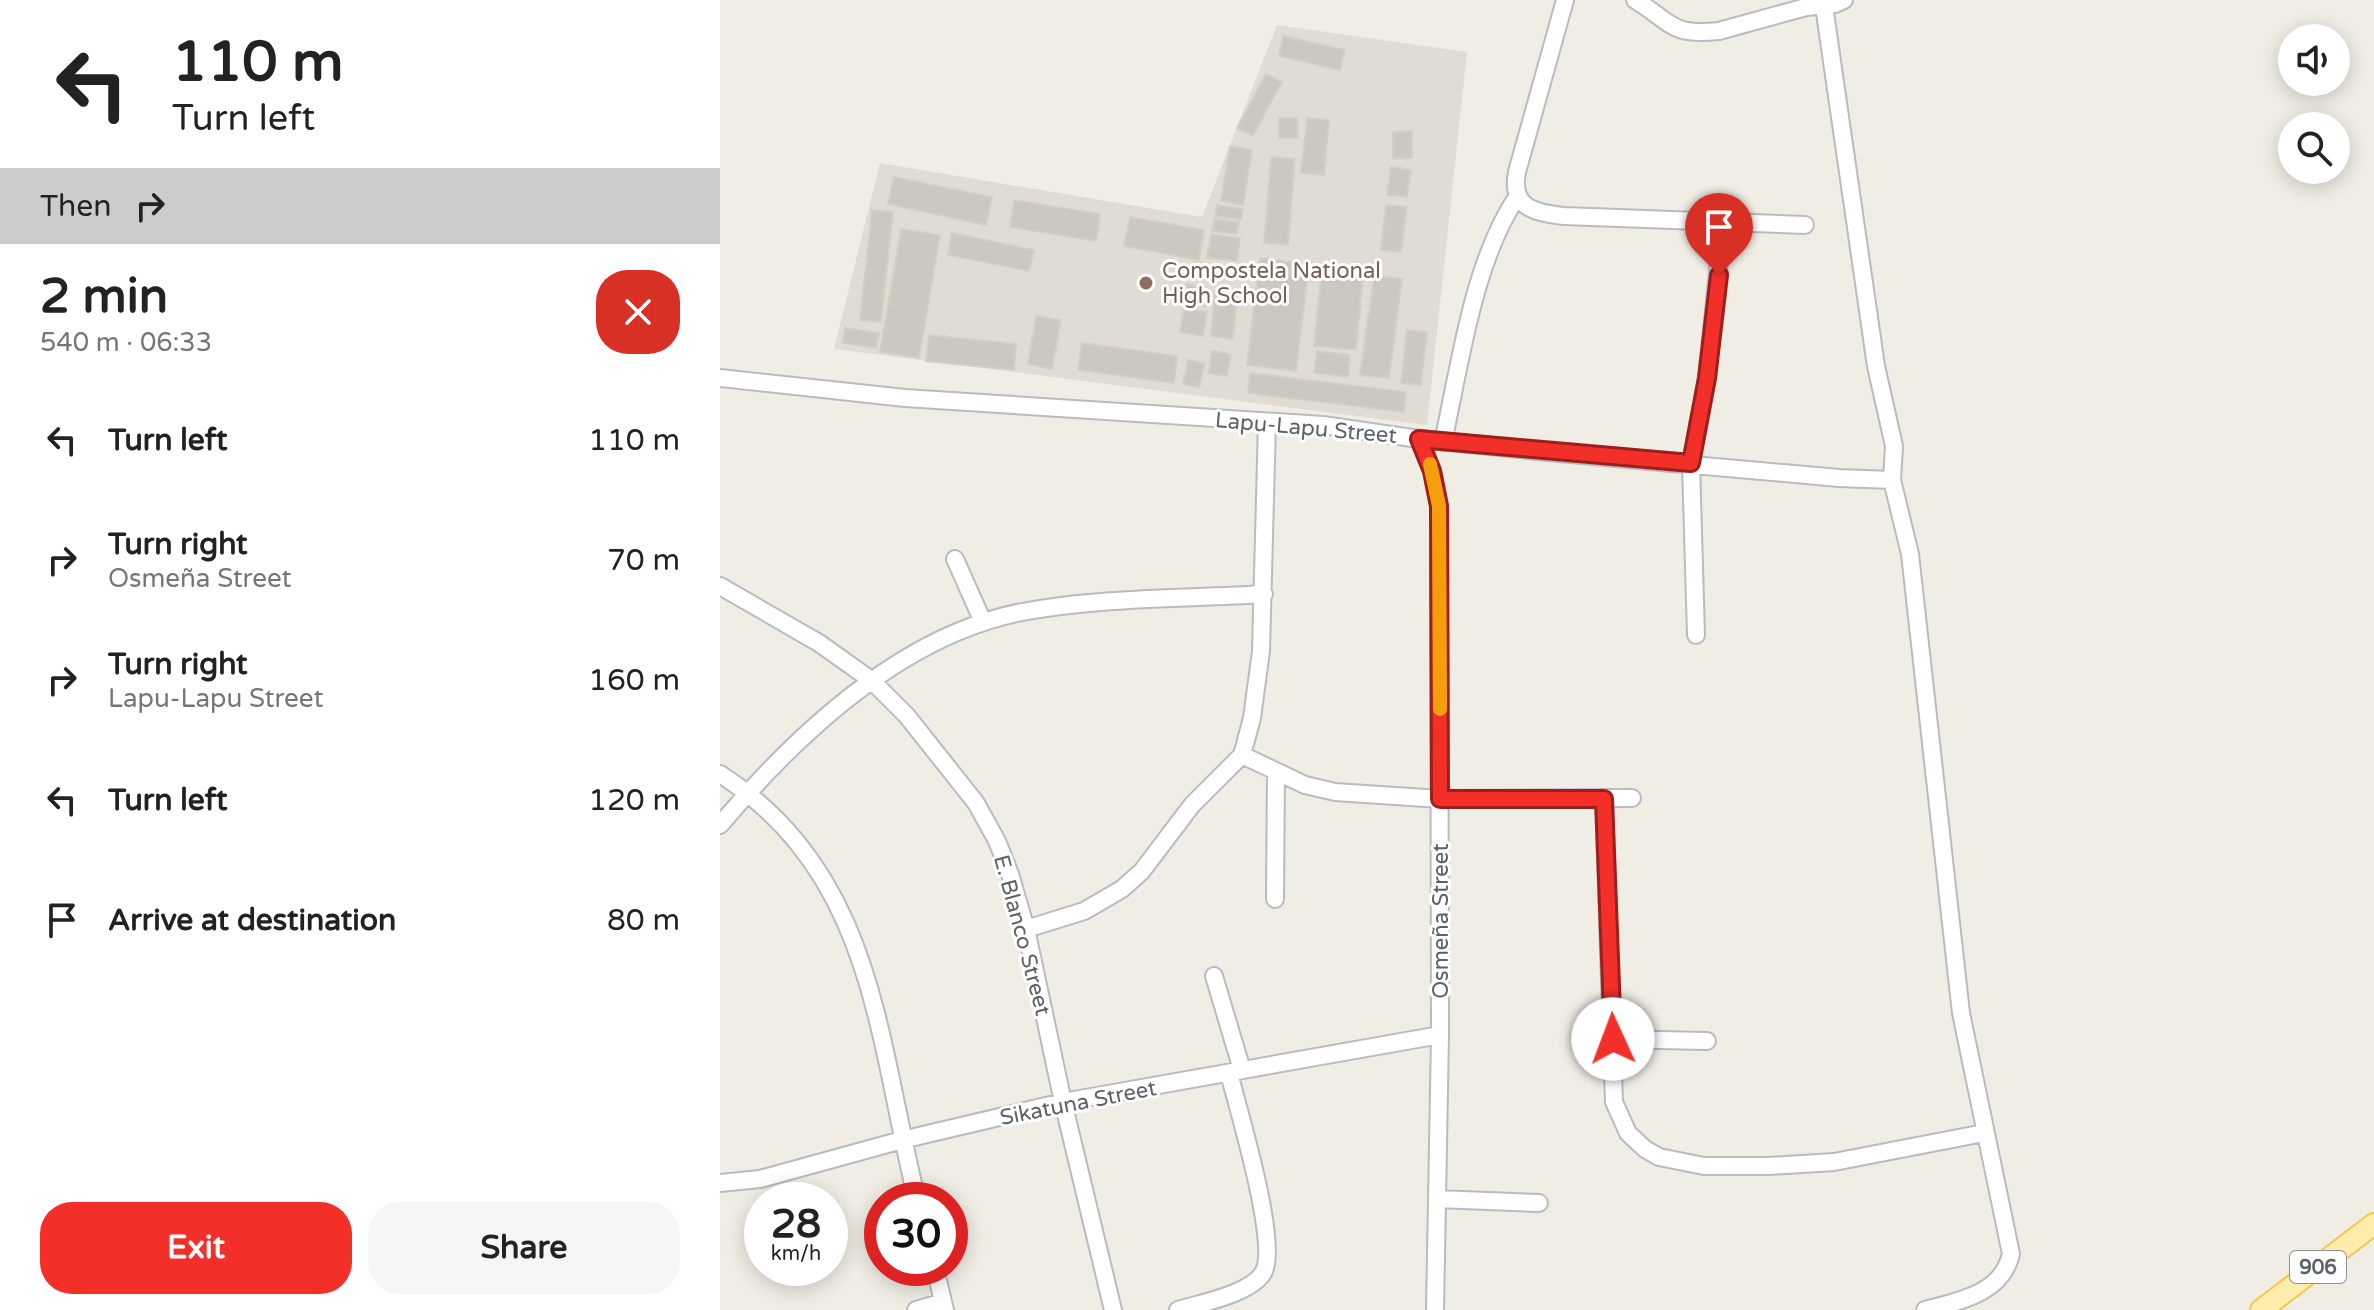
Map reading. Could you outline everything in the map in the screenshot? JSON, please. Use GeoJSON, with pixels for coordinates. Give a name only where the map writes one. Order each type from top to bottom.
{"type":"FeatureCollection","features":[{"type":"Feature","properties":{"kind":"main road","name":"906"},"geometry":{"type":"LineString","coordinates":[[2261,1310],[2374,1224]]}},
{"type":"Feature","properties":{"kind":"street"},"geometry":{"type":"LineString","coordinates":[[1565,0],[1514,184],[1517,197],[1527,207],[1540,214],[1805,225]]}},
{"type":"Feature","properties":{"kind":"street"},"geometry":{"type":"LineString","coordinates":[[1635,0],[1671,27],[1687,32],[1719,31],[1806,3],[1824,6],[1844,0]]}},
{"type":"Feature","properties":{"kind":"street"},"geometry":{"type":"LineString","coordinates":[[1824,6],[1876,366],[1894,446],[1892,480],[1910,554],[1961,1013],[2009,1240],[2008,1266],[2001,1277],[1976,1295],[1925,1310]]}},
{"type":"Feature","properties":{"kind":"street"},"geometry":{"type":"LineString","coordinates":[[1443,442],[1475,300],[1504,216],[1517,197]]}},
{"type":"Feature","properties":{"kind":"street"},"geometry":{"type":"LineString","coordinates":[[1696,635],[1691,463],[1707,378],[1723,223]]}},
{"type":"Feature","properties":{"kind":"street","name":"Lapu-Lapu Street"},"geometry":{"type":"LineString","coordinates":[[720,378],[905,398],[1350,428],[1443,442],[1839,478],[1892,480]]}},
{"type":"Feature","properties":{"kind":"street"},"geometry":{"type":"LineString","coordinates":[[1026,929],[1084,911],[1122,889],[1142,871],[1192,805],[1242,755],[1257,686],[1264,594],[1267,422]]}},
{"type":"Feature","properties":{"kind":"street","name":"Osmeña Street"},"geometry":{"type":"LineString","coordinates":[[1419,439],[1432,471],[1439,506],[1440,1035],[1435,1310]]}},
{"type":"Feature","properties":{"kind":"street"},"geometry":{"type":"LineString","coordinates":[[955,559],[983,622]]}},
{"type":"Feature","properties":{"kind":"street","name":"E. Blanco Street"},"geometry":{"type":"LineString","coordinates":[[720,586],[819,643],[871,680],[907,716],[976,803],[997,841],[1026,929],[1063,1102],[1113,1310]]}},
{"type":"Feature","properties":{"kind":"street"},"geometry":{"type":"LineString","coordinates":[[720,825],[748,792],[871,680],[908,657],[983,622],[1055,607],[1264,594]]}},
{"type":"Feature","properties":{"kind":"street"},"geometry":{"type":"LineString","coordinates":[[1242,755],[1305,785],[1335,792],[1440,799],[1632,798]]}},
{"type":"Feature","properties":{"kind":"street"},"geometry":{"type":"LineString","coordinates":[[1275,899],[1276,773]]}},
{"type":"Feature","properties":{"kind":"street"},"geometry":{"type":"LineString","coordinates":[[720,774],[748,792],[789,832],[816,865],[855,942],[866,973],[912,1182]]}},
{"type":"Feature","properties":{"kind":"street"},"geometry":{"type":"LineString","coordinates":[[1604,799],[1614,1102],[1628,1133],[1645,1149],[1659,1157],[1704,1166],[1768,1166],[1834,1162],[1984,1133]]}},
{"type":"Feature","properties":{"kind":"street"},"geometry":{"type":"LineString","coordinates":[[1178,1310],[1247,1287],[1263,1273],[1267,1264],[1266,1225],[1214,976]]}},
{"type":"Feature","properties":{"kind":"street","name":"Sikatuna Street"},"geometry":{"type":"LineString","coordinates":[[720,1183],[760,1179],[902,1140],[1063,1102],[1440,1035]]}},
{"type":"Feature","properties":{"kind":"street"},"geometry":{"type":"LineString","coordinates":[[1613,1039],[1707,1041]]}},
{"type":"Feature","properties":{"kind":"street"},"geometry":{"type":"LineString","coordinates":[[1437,1199],[1539,1203]]}},
{"type":"Feature","properties":{"kind":"street"},"geometry":{"type":"LineString","coordinates":[[916,1310],[944,1306],[939,1286]]}},
{"type":"Feature","properties":{"kind":"shaded area","name":"Compostela National High School"},"geometry":{"type":"Polygon","coordinates":[[[1277,25],[1467,52],[1427,425],[834,349],[880,163],[1202,217],[1277,25]]]}},
{"type":"Feature","properties":{"kind":"building"},"geometry":{"type":"Polygon","coordinates":[[[1283,36],[1345,50],[1340,70],[1279,56],[1283,36]]]}},
{"type":"Feature","properties":{"kind":"building"},"geometry":{"type":"Polygon","coordinates":[[[1266,74],[1282,82],[1253,136],[1237,128],[1266,74]]]}},
{"type":"Feature","properties":{"kind":"building"},"geometry":{"type":"Polygon","coordinates":[[[1279,118],[1297,118],[1298,138],[1279,138],[1279,118]]]}},
{"type":"Feature","properties":{"kind":"building"},"geometry":{"type":"Polygon","coordinates":[[[1307,118],[1329,120],[1324,175],[1301,173],[1307,118]]]}},
{"type":"Feature","properties":{"kind":"building"},"geometry":{"type":"Polygon","coordinates":[[[1412,131],[1412,158],[1393,159],[1393,132],[1412,131]]]}},
{"type":"Feature","properties":{"kind":"building"},"geometry":{"type":"Polygon","coordinates":[[[1230,146],[1252,150],[1243,205],[1221,201],[1230,146]]]}},
{"type":"Feature","properties":{"kind":"building"},"geometry":{"type":"Polygon","coordinates":[[[1271,157],[1295,159],[1288,245],[1264,243],[1271,157]]]}},
{"type":"Feature","properties":{"kind":"building"},"geometry":{"type":"Polygon","coordinates":[[[1391,167],[1411,170],[1407,197],[1387,195],[1391,167]]]}},
{"type":"Feature","properties":{"kind":"building"},"geometry":{"type":"Polygon","coordinates":[[[894,177],[992,197],[986,225],[888,204],[894,177]]]}},
{"type":"Feature","properties":{"kind":"building"},"geometry":{"type":"Polygon","coordinates":[[[1014,200],[1100,214],[1096,241],[1010,227],[1014,200]]]}},
{"type":"Feature","properties":{"kind":"building"},"geometry":{"type":"Polygon","coordinates":[[[1217,205],[1243,209],[1241,220],[1215,216],[1217,205]]]}},
{"type":"Feature","properties":{"kind":"building"},"geometry":{"type":"Polygon","coordinates":[[[1386,205],[1407,207],[1401,252],[1381,250],[1386,205]]]}},
{"type":"Feature","properties":{"kind":"building"},"geometry":{"type":"Polygon","coordinates":[[[872,210],[893,212],[881,322],[860,320],[872,210]]]}},
{"type":"Feature","properties":{"kind":"building"},"geometry":{"type":"Polygon","coordinates":[[[1130,217],[1204,230],[1199,260],[1124,246],[1130,217]]]}},
{"type":"Feature","properties":{"kind":"building"},"geometry":{"type":"Polygon","coordinates":[[[1214,219],[1239,222],[1237,234],[1212,231],[1214,219]]]}},
{"type":"Feature","properties":{"kind":"building"},"geometry":{"type":"Polygon","coordinates":[[[901,229],[940,235],[919,358],[880,352],[901,229]]]}},
{"type":"Feature","properties":{"kind":"building"},"geometry":{"type":"Polygon","coordinates":[[[952,233],[1034,250],[1029,271],[948,255],[952,233]]]}},
{"type":"Feature","properties":{"kind":"building"},"geometry":{"type":"Polygon","coordinates":[[[1211,234],[1240,238],[1237,261],[1207,258],[1211,234]]]}},
{"type":"Feature","properties":{"kind":"building"},"geometry":{"type":"Polygon","coordinates":[[[1260,258],[1309,264],[1296,371],[1247,365],[1260,258]]]}},
{"type":"Feature","properties":{"kind":"building"},"geometry":{"type":"Polygon","coordinates":[[[1321,274],[1363,277],[1356,350],[1314,346],[1321,274]]]}},
{"type":"Feature","properties":{"kind":"building"},"geometry":{"type":"Polygon","coordinates":[[[1374,276],[1402,279],[1389,378],[1360,375],[1374,276]]]}},
{"type":"Feature","properties":{"kind":"building"},"geometry":{"type":"Polygon","coordinates":[[[1187,284],[1209,289],[1205,306],[1183,301],[1187,284]]]}},
{"type":"Feature","properties":{"kind":"building"},"geometry":{"type":"Polygon","coordinates":[[[1215,291],[1237,293],[1233,339],[1211,336],[1215,291]]]}},
{"type":"Feature","properties":{"kind":"building"},"geometry":{"type":"Polygon","coordinates":[[[1184,308],[1207,312],[1203,336],[1180,332],[1184,308]]]}},
{"type":"Feature","properties":{"kind":"building"},"geometry":{"type":"Polygon","coordinates":[[[1036,316],[1061,320],[1052,369],[1028,364],[1036,316]]]}},
{"type":"Feature","properties":{"kind":"building"},"geometry":{"type":"Polygon","coordinates":[[[845,328],[879,333],[876,348],[843,343],[845,328]]]}},
{"type":"Feature","properties":{"kind":"building"},"geometry":{"type":"Polygon","coordinates":[[[1407,330],[1427,332],[1421,385],[1401,383],[1407,330]]]}},
{"type":"Feature","properties":{"kind":"building"},"geometry":{"type":"Polygon","coordinates":[[[929,335],[1016,344],[1014,370],[926,361],[929,335]]]}},
{"type":"Feature","properties":{"kind":"building"},"geometry":{"type":"Polygon","coordinates":[[[1082,343],[1177,356],[1174,383],[1078,370],[1082,343]]]}},
{"type":"Feature","properties":{"kind":"building"},"geometry":{"type":"Polygon","coordinates":[[[1212,351],[1231,354],[1227,376],[1209,373],[1212,351]]]}},
{"type":"Feature","properties":{"kind":"building"},"geometry":{"type":"Polygon","coordinates":[[[1317,351],[1350,355],[1348,377],[1314,373],[1317,351]]]}},
{"type":"Feature","properties":{"kind":"building"},"geometry":{"type":"Polygon","coordinates":[[[1188,360],[1205,363],[1199,387],[1183,384],[1188,360]]]}},
{"type":"Feature","properties":{"kind":"building"},"geometry":{"type":"Polygon","coordinates":[[[1250,373],[1406,392],[1404,412],[1248,393],[1250,373]]]}},
{"type":"Feature","properties":{"kind":"slow traffic"},"geometry":{"type":"LineString","coordinates":[[1430,464],[1439,506],[1440,709]]}},
{"type":"Feature","properties":{"kind":"place","name":"Compostela National High School"},"geometry":{"type":"Point","coordinates":[1146,283]}},
{"type":"Feature","properties":{"kind":"route"},"geometry":{"type":"LineString","coordinates":[[1613,1039],[1604,799],[1440,799],[1439,506],[1432,471],[1419,439],[1691,463],[1707,378],[1719,275]]}}]}
